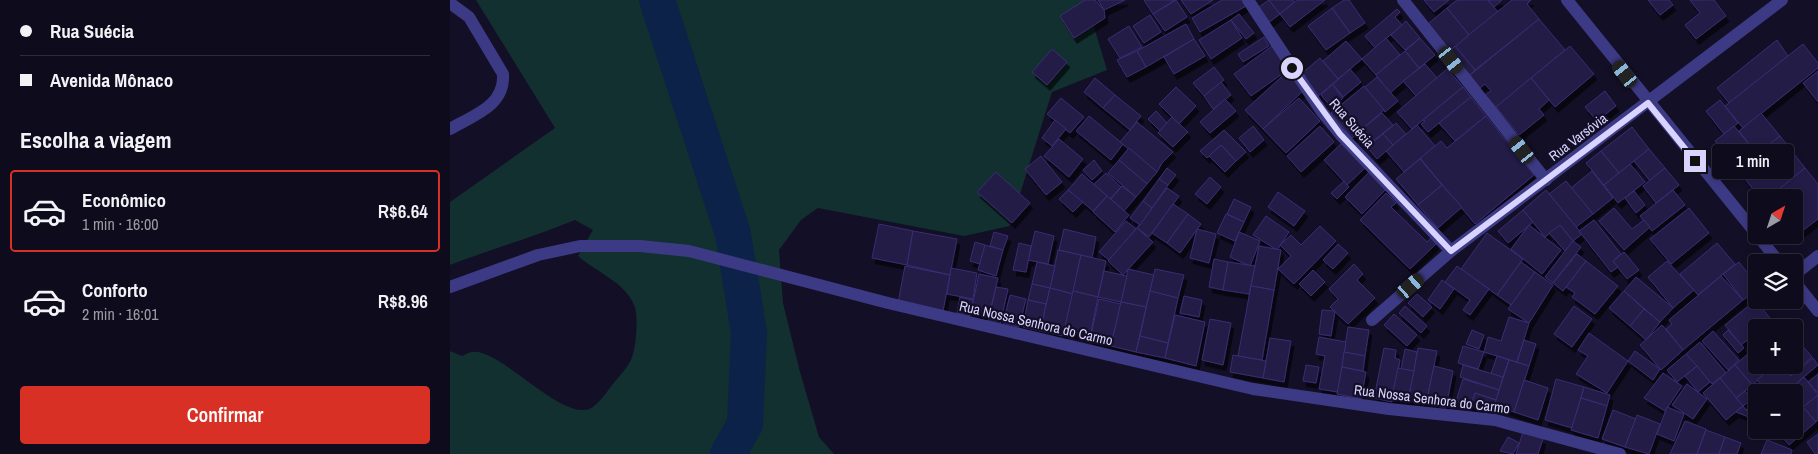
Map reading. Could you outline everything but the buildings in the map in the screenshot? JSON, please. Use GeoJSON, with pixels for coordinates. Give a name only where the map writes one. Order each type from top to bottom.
{"type":"FeatureCollection","features":[{"type":"Feature","properties":{"kind":"street","name":"Rua Suécia"},"geometry":{"type":"LineString","coordinates":[[1248,0],[1316,104],[1340,134],[1451,251]]}},
{"type":"Feature","properties":{"kind":"street"},"geometry":{"type":"LineString","coordinates":[[1403,0],[1546,180]]}},
{"type":"Feature","properties":{"kind":"street"},"geometry":{"type":"LineString","coordinates":[[1567,0],[1771,254]]}},
{"type":"Feature","properties":{"kind":"street","name":"Rua Varsóvia"},"geometry":{"type":"LineString","coordinates":[[1372,320],[1451,251],[1782,0]]}},
{"type":"Feature","properties":{"kind":"street"},"geometry":{"type":"LineString","coordinates":[[450,3],[468,16],[503,74],[504,83],[501,94],[493,104],[450,129]]}},
{"type":"Feature","properties":{"kind":"street","name":"Rua Nossa Senhora do Carmo"},"geometry":{"type":"LineString","coordinates":[[450,287],[538,255],[580,246],[640,246],[689,251],[730,260],[888,303],[1253,389],[1389,409],[1495,420],[1620,454]]}},
{"type":"Feature","properties":{"kind":"street"},"geometry":{"type":"LineString","coordinates":[[1803,268],[1818,256]]}},
{"type":"Feature","properties":{"kind":"street"},"geometry":{"type":"LineString","coordinates":[[1803,292],[1818,311]]}},
{"type":"Feature","properties":{"kind":"green space"},"geometry":{"type":"Polygon","coordinates":[[[476,0],[1086,0],[1107,70],[1052,92],[1010,226],[964,236],[818,208],[801,220],[779,250],[783,303],[800,372],[819,437],[834,454],[450,454],[450,351],[462,356],[470,352],[484,354],[498,361],[562,404],[577,409],[589,409],[602,398],[631,361],[636,339],[636,310],[630,297],[617,284],[578,256],[593,230],[575,220],[450,265],[450,202],[555,128],[476,0]]]}},
{"type":"Feature","properties":{"kind":"waterway"},"geometry":{"type":"LineString","coordinates":[[657,0],[733,234],[749,333],[745,424],[728,454]]}},
{"type":"Feature","properties":{"kind":"route"},"geometry":{"type":"LineString","coordinates":[[1292,68],[1322,112],[1340,134],[1451,251],[1648,103],[1695,161]]}}]}
